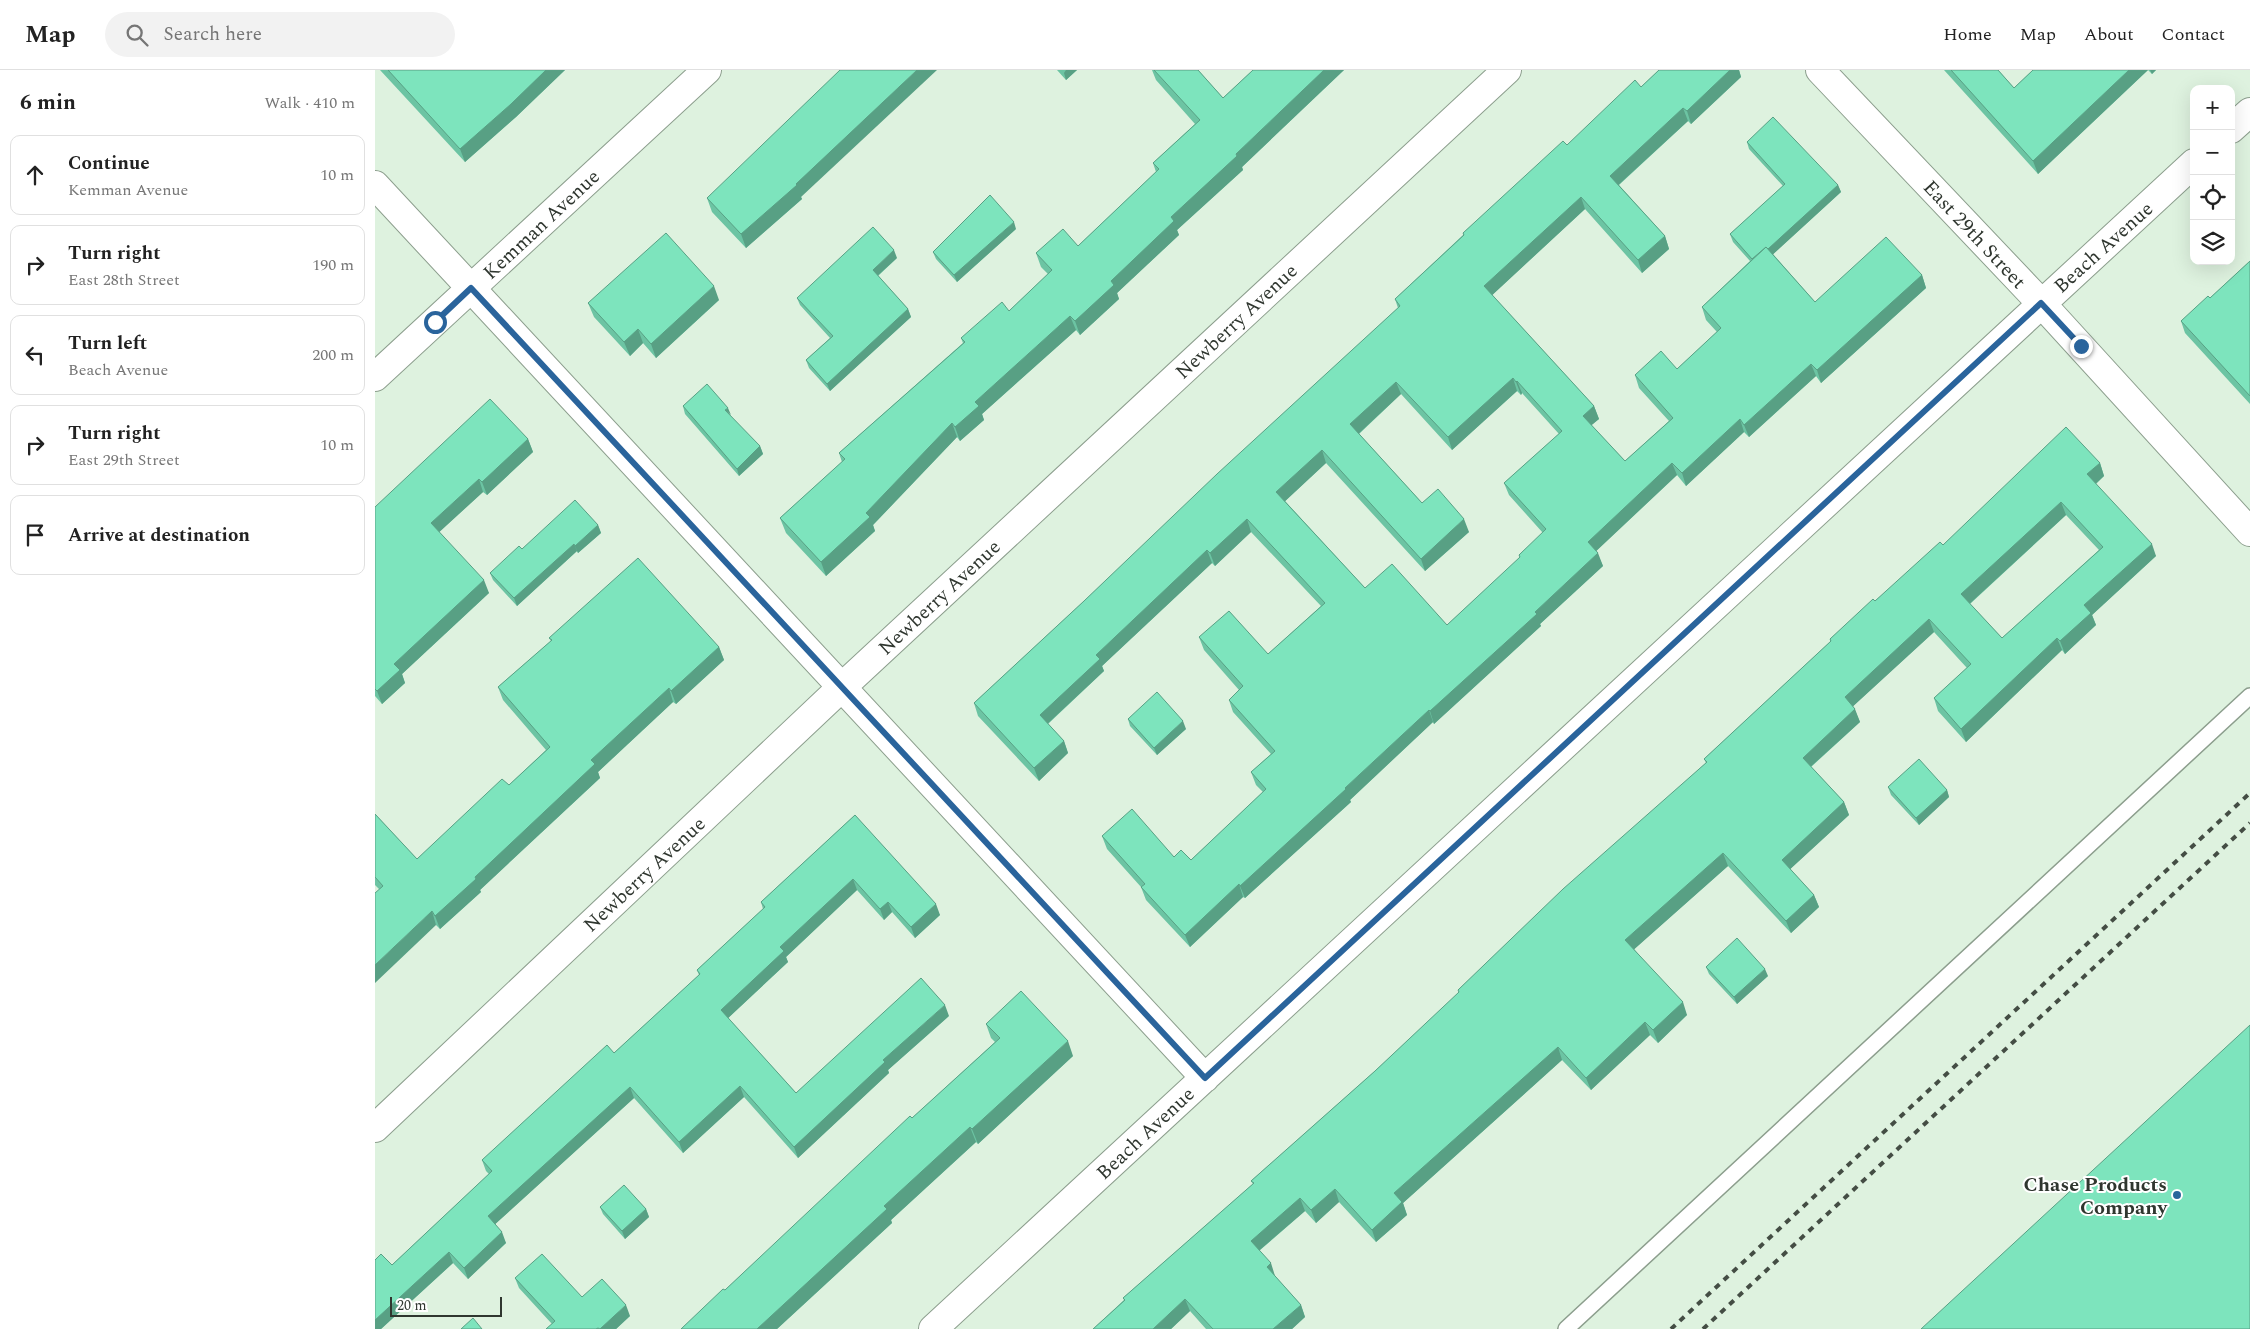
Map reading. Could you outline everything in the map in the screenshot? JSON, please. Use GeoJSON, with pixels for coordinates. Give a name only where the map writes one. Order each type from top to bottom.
{"type":"FeatureCollection","features":[{"type":"Feature","properties":{"kind":"street","name":"Kemman Avenue"},"geometry":{"type":"LineString","coordinates":[[375,377],[707,70]]}},
{"type":"Feature","properties":{"kind":"street","name":"Newberry Avenue"},"geometry":{"type":"LineString","coordinates":[[375,1128],[842,687],[1507,70]]}},
{"type":"Feature","properties":{"kind":"street","name":"East 29th Street"},"geometry":{"type":"LineString","coordinates":[[1820,70],[2041,303],[2250,532]]}},
{"type":"Feature","properties":{"kind":"street"},"geometry":{"type":"LineString","coordinates":[[2235,125],[2250,112]]}},
{"type":"Feature","properties":{"kind":"street","name":"Beach Avenue"},"geometry":{"type":"LineString","coordinates":[[933,1329],[2190,167]]}},
{"type":"Feature","properties":{"kind":"street"},"geometry":{"type":"LineString","coordinates":[[375,185],[1205,1078]]}},
{"type":"Feature","properties":{"kind":"lane"},"geometry":{"type":"LineString","coordinates":[[1566,1329],[2250,696]]}},
{"type":"Feature","properties":{"kind":"building"},"geometry":{"type":"Polygon","coordinates":[[[388,70],[546,70],[460,149],[388,70]]]}},
{"type":"Feature","properties":{"kind":"building"},"geometry":{"type":"Polygon","coordinates":[[[840,70],[917,70],[797,185],[741,234],[707,198],[840,70]]]}},
{"type":"Feature","properties":{"kind":"building"},"geometry":{"type":"Polygon","coordinates":[[[1154,70],[1198,70],[1223,98],[1253,70],[1324,70],[1236,154],[1237,156],[1171,217],[1174,221],[1111,281],[1114,285],[1075,321],[1070,316],[975,402],[979,406],[955,427],[952,423],[866,513],[870,517],[821,562],[780,518],[845,459],[839,453],[965,342],[961,338],[1002,302],[1009,311],[1052,270],[1036,253],[1063,229],[1078,246],[1159,169],[1153,163],[1200,120],[1154,70]]]}},
{"type":"Feature","properties":{"kind":"building"},"geometry":{"type":"Polygon","coordinates":[[[1659,70],[1730,70],[1687,111],[1683,108],[1610,176],[1665,236],[1638,260],[1581,197],[1484,286],[1594,406],[1583,416],[1625,461],[1673,418],[1635,375],[1661,351],[1677,369],[1721,328],[1702,307],[1766,247],[1815,302],[1886,237],[1922,275],[1817,370],[1811,364],[1744,425],[1740,419],[1682,473],[1672,463],[1588,542],[1598,553],[1535,612],[1537,614],[1429,710],[1346,789],[1240,886],[1239,884],[1185,935],[1141,887],[1145,884],[1102,836],[1132,809],[1174,857],[1181,850],[1191,860],[1266,789],[1251,772],[1275,751],[1229,700],[1243,686],[1199,637],[1229,611],[1268,654],[1325,603],[1247,519],[1210,553],[1207,550],[1096,655],[1100,659],[1040,715],[1064,741],[1034,768],[974,703],[1217,474],[1400,306],[1395,299],[1464,235],[1463,233],[1563,141],[1567,145],[1635,80],[1641,87],[1659,70]],[[1513,378],[1448,437],[1396,382],[1350,424],[1422,503],[1438,489],[1464,519],[1421,559],[1322,450],[1276,492],[1365,588],[1392,564],[1447,625],[1520,557],[1519,555],[1546,529],[1504,483],[1562,431],[1513,378]]]}},
{"type":"Feature","properties":{"kind":"building"},"geometry":{"type":"Polygon","coordinates":[[[1951,70],[1998,70],[2014,88],[2033,70],[2129,70],[2033,161],[1951,70]]]}},
{"type":"Feature","properties":{"kind":"building"},"geometry":{"type":"Polygon","coordinates":[[[1773,117],[1838,185],[1768,249],[1766,247],[1752,259],[1730,234],[1785,184],[1747,142],[1773,117]]]}},
{"type":"Feature","properties":{"kind":"building"},"geometry":{"type":"Polygon","coordinates":[[[990,195],[1014,222],[954,275],[933,252],[990,195]]]}},
{"type":"Feature","properties":{"kind":"building"},"geometry":{"type":"Polygon","coordinates":[[[873,227],[894,250],[873,270],[908,309],[827,384],[806,360],[833,336],[797,298],[873,227]]]}},
{"type":"Feature","properties":{"kind":"building"},"geometry":{"type":"Polygon","coordinates":[[[666,233],[714,286],[651,344],[638,329],[624,342],[588,303],[666,233]]]}},
{"type":"Feature","properties":{"kind":"building"},"geometry":{"type":"Polygon","coordinates":[[[2250,261],[2250,396],[2181,321],[2208,296],[2210,298],[2250,261]]]}},
{"type":"Feature","properties":{"kind":"building"},"geometry":{"type":"Polygon","coordinates":[[[707,384],[728,408],[725,410],[760,446],[737,469],[683,406],[707,384]]]}},
{"type":"Feature","properties":{"kind":"building"},"geometry":{"type":"Polygon","coordinates":[[[490,399],[528,439],[482,482],[479,479],[431,523],[484,580],[394,664],[400,670],[377,691],[375,689],[375,507],[490,399]]]}},
{"type":"Feature","properties":{"kind":"building"},"geometry":{"type":"Polygon","coordinates":[[[2066,427],[2100,463],[2087,474],[2152,544],[2084,605],[2091,613],[2060,641],[2057,638],[1961,729],[1934,698],[1971,664],[1929,619],[1845,697],[1855,709],[1803,758],[1844,802],[1782,860],[1814,895],[1786,921],[1723,853],[1625,940],[1683,1002],[1653,1030],[1645,1022],[1586,1078],[1558,1047],[1394,1193],[1402,1202],[1372,1230],[1335,1189],[1311,1210],[1300,1198],[1251,1241],[1271,1263],[1267,1267],[1301,1305],[1273,1329],[1213,1329],[1185,1299],[1153,1329],[1093,1329],[1125,1300],[1123,1298],[1254,1183],[1251,1181],[1375,1071],[1459,992],[1458,990],[1563,889],[1707,762],[1704,759],[1831,641],[1830,639],[1873,599],[1875,601],[1940,542],[1943,545],[2066,427]],[[2061,502],[1961,594],[2002,638],[2103,547],[2061,502]]]}},
{"type":"Feature","properties":{"kind":"building"},"geometry":{"type":"Polygon","coordinates":[[[575,500],[598,525],[514,598],[490,573],[519,546],[522,549],[575,500]]]}},
{"type":"Feature","properties":{"kind":"building"},"geometry":{"type":"Polygon","coordinates":[[[638,558],[719,647],[671,691],[669,688],[591,760],[595,764],[475,877],[476,879],[435,916],[432,911],[375,965],[375,893],[383,886],[375,877],[375,814],[417,859],[502,779],[509,785],[550,747],[498,687],[552,640],[549,638],[638,558]]]}},
{"type":"Feature","properties":{"kind":"building"},"geometry":{"type":"Polygon","coordinates":[[[1157,692],[1183,721],[1154,748],[1128,719],[1157,692]]]}},
{"type":"Feature","properties":{"kind":"building"},"geometry":{"type":"Polygon","coordinates":[[[1919,759],[1947,790],[1916,818],[1888,787],[1919,759]]]}},
{"type":"Feature","properties":{"kind":"building"},"geometry":{"type":"Polygon","coordinates":[[[855,815],[936,904],[911,927],[888,902],[880,909],[853,879],[780,947],[784,951],[721,1010],[796,1093],[921,978],[945,1005],[883,1060],[885,1062],[794,1147],[740,1086],[679,1142],[630,1087],[488,1216],[502,1232],[464,1268],[449,1252],[375,1320],[375,1260],[381,1254],[392,1265],[492,1171],[482,1160],[607,1045],[614,1053],[700,974],[697,970],[765,907],[761,902],[855,815]]]}},
{"type":"Feature","properties":{"kind":"building"},"geometry":{"type":"Polygon","coordinates":[[[1737,938],[1765,969],[1734,997],[1706,967],[1737,938]]]}},
{"type":"Feature","properties":{"kind":"building"},"geometry":{"type":"Polygon","coordinates":[[[1021,991],[1068,1041],[884,1206],[887,1209],[757,1329],[681,1329],[910,1116],[912,1118],[1000,1038],[986,1024],[1021,991]]]}},
{"type":"Feature","properties":{"kind":"building","name":"Chase Products Company"},"geometry":{"type":"Polygon","coordinates":[[[2250,1025],[2250,1329],[1921,1329],[2250,1025]]]}},
{"type":"Feature","properties":{"kind":"building"},"geometry":{"type":"Polygon","coordinates":[[[624,1185],[646,1209],[622,1231],[600,1207],[624,1185]]]}},
{"type":"Feature","properties":{"kind":"building"},"geometry":{"type":"Polygon","coordinates":[[[542,1254],[582,1297],[602,1279],[626,1305],[600,1329],[546,1329],[555,1321],[515,1278],[542,1254]]]}},
{"type":"Feature","properties":{"kind":"building"},"geometry":{"type":"Polygon","coordinates":[[[473,1318],[482,1329],[461,1329],[473,1318]]]}},
{"type":"Feature","properties":{"kind":"railway"},"geometry":{"type":"LineString","coordinates":[[1671,1329],[2250,793]]}},
{"type":"Feature","properties":{"kind":"railway"},"geometry":{"type":"LineString","coordinates":[[1703,1329],[2250,823]]}},
{"type":"Feature","properties":{"kind":"place","name":"Chase Products Company"},"geometry":{"type":"Point","coordinates":[2177,1195]}},
{"type":"Feature","properties":{"kind":"route"},"geometry":{"type":"LineString","coordinates":[[435,322],[471,288],[1205,1078],[2041,303],[2081,346]]}}]}
